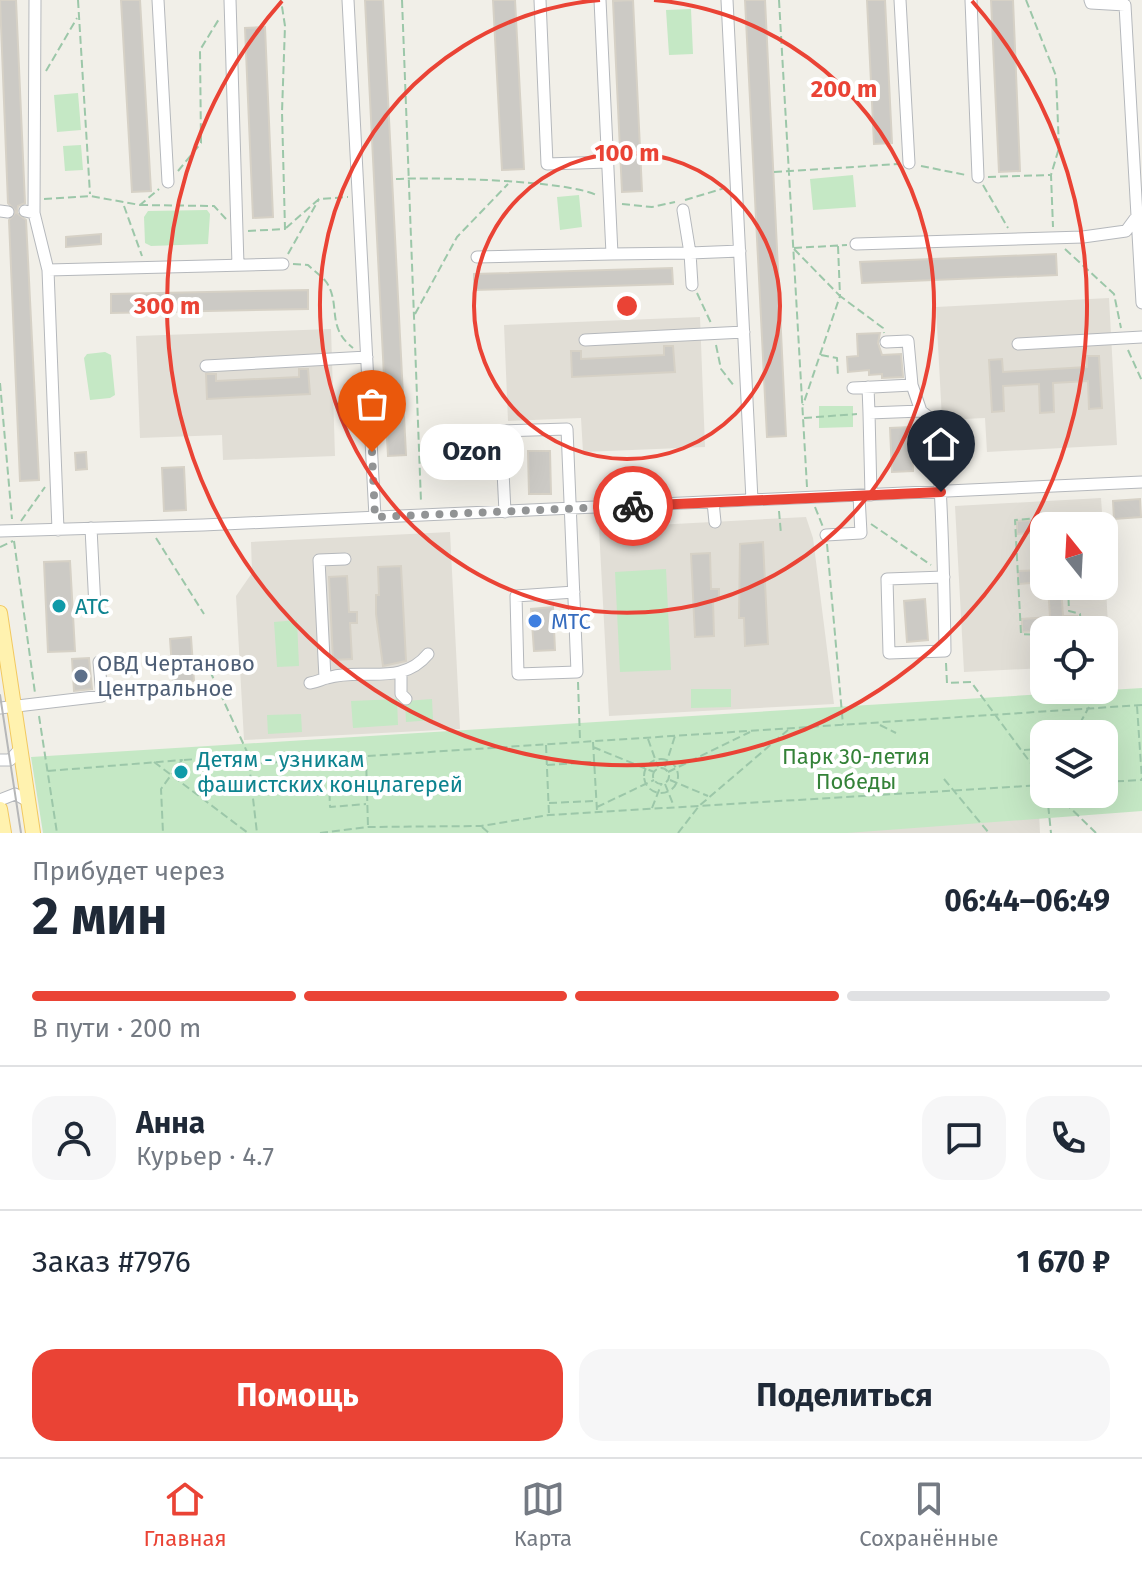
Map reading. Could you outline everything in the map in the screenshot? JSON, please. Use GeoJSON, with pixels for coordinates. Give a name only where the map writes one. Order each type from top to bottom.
{"type":"FeatureCollection","features":[{"type":"Feature","properties":{"kind":"main road"},"geometry":{"type":"LineString","coordinates":[[0,613],[7,707],[20,749],[33,833]]}},
{"type":"Feature","properties":{"kind":"main road"},"geometry":{"type":"LineString","coordinates":[[0,809],[4,833]]}},
{"type":"Feature","properties":{"kind":"street"},"geometry":{"type":"LineString","coordinates":[[35,0],[35,199],[29,212],[48,270],[58,530]]}},
{"type":"Feature","properties":{"kind":"street"},"geometry":{"type":"LineString","coordinates":[[158,0],[168,182]]}},
{"type":"Feature","properties":{"kind":"street"},"geometry":{"type":"LineString","coordinates":[[348,0],[375,517]]}},
{"type":"Feature","properties":{"kind":"street"},"geometry":{"type":"LineString","coordinates":[[540,0],[547,164],[608,162]]}},
{"type":"Feature","properties":{"kind":"street"},"geometry":{"type":"LineString","coordinates":[[600,0],[612,254]]}},
{"type":"Feature","properties":{"kind":"street"},"geometry":{"type":"LineString","coordinates":[[727,0],[752,500]]}},
{"type":"Feature","properties":{"kind":"street"},"geometry":{"type":"LineString","coordinates":[[900,0],[909,163]]}},
{"type":"Feature","properties":{"kind":"street"},"geometry":{"type":"LineString","coordinates":[[971,0],[978,177]]}},
{"type":"Feature","properties":{"kind":"street"},"geometry":{"type":"LineString","coordinates":[[1090,0],[1091,3],[1125,5],[1140,215],[1142,303]]}},
{"type":"Feature","properties":{"kind":"street"},"geometry":{"type":"LineString","coordinates":[[230,1],[238,265]]}},
{"type":"Feature","properties":{"kind":"street"},"geometry":{"type":"LineString","coordinates":[[683,210],[692,285]]}},
{"type":"Feature","properties":{"kind":"street"},"geometry":{"type":"LineString","coordinates":[[856,244],[1054,238],[1126,231],[1140,215]]}},
{"type":"Feature","properties":{"kind":"street"},"geometry":{"type":"LineString","coordinates":[[477,257],[740,251]]}},
{"type":"Feature","properties":{"kind":"street"},"geometry":{"type":"LineString","coordinates":[[48,270],[283,264]]}},
{"type":"Feature","properties":{"kind":"street"},"geometry":{"type":"LineString","coordinates":[[585,340],[744,332]]}},
{"type":"Feature","properties":{"kind":"street"},"geometry":{"type":"LineString","coordinates":[[1018,344],[1142,337]]}},
{"type":"Feature","properties":{"kind":"street"},"geometry":{"type":"LineString","coordinates":[[886,342],[908,341],[912,385],[921,411],[936,423],[941,492],[944,577],[945,651],[889,653],[887,579],[944,577]]}},
{"type":"Feature","properties":{"kind":"street"},"geometry":{"type":"LineString","coordinates":[[206,366],[367,357]]}},
{"type":"Feature","properties":{"kind":"street"},"geometry":{"type":"LineString","coordinates":[[853,388],[912,385]]}},
{"type":"Feature","properties":{"kind":"street"},"geometry":{"type":"LineString","coordinates":[[826,535],[861,533],[868,387]]}},
{"type":"Feature","properties":{"kind":"street"},"geometry":{"type":"LineString","coordinates":[[869,413],[921,411]]}},
{"type":"Feature","properties":{"kind":"street"},"geometry":{"type":"LineString","coordinates":[[505,512],[501,431],[567,429],[571,509],[577,672],[518,674],[516,596],[574,592]]}},
{"type":"Feature","properties":{"kind":"street"},"geometry":{"type":"LineString","coordinates":[[9,534],[1142,482]]}},
{"type":"Feature","properties":{"kind":"street"},"geometry":{"type":"LineString","coordinates":[[713,502],[715,522]]}},
{"type":"Feature","properties":{"kind":"street"},"geometry":{"type":"LineString","coordinates":[[91,528],[95,608]]}},
{"type":"Feature","properties":{"kind":"street"},"geometry":{"type":"LineString","coordinates":[[325,678],[319,560],[345,559]]}},
{"type":"Feature","properties":{"kind":"street"},"geometry":{"type":"LineString","coordinates":[[310,683],[325,678],[401,674],[428,654]]}},
{"type":"Feature","properties":{"kind":"street"},"geometry":{"type":"LineString","coordinates":[[7,707],[102,696],[99,662]]}},
{"type":"Feature","properties":{"kind":"street"},"geometry":{"type":"LineString","coordinates":[[401,674],[401,697]]}},
{"type":"Feature","properties":{"kind":"street"},"geometry":{"type":"LineString","coordinates":[[0,760],[15,758],[20,749]]}},
{"type":"Feature","properties":{"kind":"street"},"geometry":{"type":"LineString","coordinates":[[0,800],[15,794],[28,801]]}},
{"type":"Feature","properties":{"kind":"path"},"geometry":{"type":"LineString","coordinates":[[78,0],[90,196]]}},
{"type":"Feature","properties":{"kind":"path"},"geometry":{"type":"LineString","coordinates":[[281,0],[285,26],[282,112],[285,229]]}},
{"type":"Feature","properties":{"kind":"path"},"geometry":{"type":"LineString","coordinates":[[402,0],[421,515]]}},
{"type":"Feature","properties":{"kind":"path"},"geometry":{"type":"LineString","coordinates":[[779,0],[808,498],[818,510],[826,535],[843,727]]}},
{"type":"Feature","properties":{"kind":"path"},"geometry":{"type":"LineString","coordinates":[[1026,0],[1056,76],[1059,148],[1051,175],[1054,238],[1114,294],[1136,374],[1142,381]]}},
{"type":"Feature","properties":{"kind":"path"},"geometry":{"type":"LineString","coordinates":[[140,205],[168,182],[201,143],[200,50],[230,1]]}},
{"type":"Feature","properties":{"kind":"path"},"geometry":{"type":"LineString","coordinates":[[35,76],[45,73],[79,15]]}},
{"type":"Feature","properties":{"kind":"path"},"geometry":{"type":"LineString","coordinates":[[774,172],[909,163],[978,177],[1051,175]]}},
{"type":"Feature","properties":{"kind":"path"},"geometry":{"type":"LineString","coordinates":[[978,177],[1015,239]]}},
{"type":"Feature","properties":{"kind":"path"},"geometry":{"type":"LineString","coordinates":[[396,179],[509,183],[588,190],[610,202],[652,207],[716,193]]}},
{"type":"Feature","properties":{"kind":"path"},"geometry":{"type":"LineString","coordinates":[[414,316],[457,237],[509,183]]}},
{"type":"Feature","properties":{"kind":"path"},"geometry":{"type":"LineString","coordinates":[[35,199],[90,196],[123,205],[214,206]]}},
{"type":"Feature","properties":{"kind":"path"},"geometry":{"type":"LineString","coordinates":[[237,231],[285,229],[319,199],[358,196]]}},
{"type":"Feature","properties":{"kind":"path"},"geometry":{"type":"LineString","coordinates":[[319,199],[283,264],[308,265],[328,284],[336,328],[342,339],[367,357]]}},
{"type":"Feature","properties":{"kind":"path"},"geometry":{"type":"LineString","coordinates":[[123,205],[139,249]]}},
{"type":"Feature","properties":{"kind":"path"},"geometry":{"type":"LineString","coordinates":[[793,248],[856,244]]}},
{"type":"Feature","properties":{"kind":"path"},"geometry":{"type":"LineString","coordinates":[[802,409],[840,296],[838,246]]}},
{"type":"Feature","properties":{"kind":"path"},"geometry":{"type":"LineString","coordinates":[[793,248],[840,296],[883,328],[886,342]]}},
{"type":"Feature","properties":{"kind":"path"},"geometry":{"type":"LineString","coordinates":[[820,355],[837,358],[838,377]]}},
{"type":"Feature","properties":{"kind":"path"},"geometry":{"type":"LineString","coordinates":[[0,383],[9,534],[57,833]]}},
{"type":"Feature","properties":{"kind":"path"},"geometry":{"type":"LineString","coordinates":[[802,418],[869,413]]}},
{"type":"Feature","properties":{"kind":"path"},"geometry":{"type":"LineString","coordinates":[[0,547],[56,472]]}},
{"type":"Feature","properties":{"kind":"path"},"geometry":{"type":"LineString","coordinates":[[779,505],[781,534]]}},
{"type":"Feature","properties":{"kind":"path"},"geometry":{"type":"LineString","coordinates":[[860,512],[872,525],[921,555],[944,577]]}},
{"type":"Feature","properties":{"kind":"path"},"geometry":{"type":"LineString","coordinates":[[1030,519],[1015,520],[1021,634],[1030,634]]}},
{"type":"Feature","properties":{"kind":"path"},"geometry":{"type":"LineString","coordinates":[[149,526],[204,614]]}},
{"type":"Feature","properties":{"kind":"path"},"geometry":{"type":"LineString","coordinates":[[1069,600],[1069,611],[1080,616]]}},
{"type":"Feature","properties":{"kind":"path"},"geometry":{"type":"LineString","coordinates":[[945,651],[947,683],[971,682],[1030,761]]}},
{"type":"Feature","properties":{"kind":"path"},"geometry":{"type":"LineString","coordinates":[[210,671],[248,755],[257,833]]}},
{"type":"Feature","properties":{"kind":"path"},"geometry":{"type":"LineString","coordinates":[[578,695],[580,741]]}},
{"type":"Feature","properties":{"kind":"path"},"geometry":{"type":"LineString","coordinates":[[1118,781],[1142,780],[1137,705]]}},
{"type":"Feature","properties":{"kind":"path"},"geometry":{"type":"LineString","coordinates":[[248,764],[1142,705]]}},
{"type":"Feature","properties":{"kind":"path"},"geometry":{"type":"LineString","coordinates":[[1082,720],[1089,707]]}},
{"type":"Feature","properties":{"kind":"path"},"geometry":{"type":"LineString","coordinates":[[879,724],[896,733]]}},
{"type":"Feature","properties":{"kind":"path"},"geometry":{"type":"LineString","coordinates":[[678,833],[699,806],[789,729]]}},
{"type":"Feature","properties":{"kind":"path"},"geometry":{"type":"LineString","coordinates":[[668,772],[753,731]]}},
{"type":"Feature","properties":{"kind":"path"},"geometry":{"type":"LineString","coordinates":[[664,768],[675,736]]}},
{"type":"Feature","properties":{"kind":"path"},"geometry":{"type":"LineString","coordinates":[[647,738],[659,768]]}},
{"type":"Feature","properties":{"kind":"path"},"geometry":{"type":"LineString","coordinates":[[593,741],[597,812]]}},
{"type":"Feature","properties":{"kind":"path"},"geometry":{"type":"LineString","coordinates":[[546,744],[549,815]]}},
{"type":"Feature","properties":{"kind":"path"},"geometry":{"type":"LineString","coordinates":[[593,747],[654,772]]}},
{"type":"Feature","properties":{"kind":"path"},"geometry":{"type":"LineString","coordinates":[[1023,750],[1030,750]]}},
{"type":"Feature","properties":{"kind":"path"},"geometry":{"type":"LineString","coordinates":[[47,771],[248,755]]}},
{"type":"Feature","properties":{"kind":"path"},"geometry":{"type":"LineString","coordinates":[[366,756],[368,827]]}},
{"type":"Feature","properties":{"kind":"path"},"geometry":{"type":"LineString","coordinates":[[655,759],[667,760],[676,768],[677,782],[668,792],[658,793],[645,784],[645,768],[655,759]]}},
{"type":"Feature","properties":{"kind":"path"},"geometry":{"type":"LineString","coordinates":[[163,833],[161,789],[182,760]]}},
{"type":"Feature","properties":{"kind":"path"},"geometry":{"type":"LineString","coordinates":[[153,761],[248,833]]}},
{"type":"Feature","properties":{"kind":"path"},"geometry":{"type":"LineString","coordinates":[[547,765],[593,762]]}},
{"type":"Feature","properties":{"kind":"path"},"geometry":{"type":"LineString","coordinates":[[654,772],[664,768],[669,779]]}},
{"type":"Feature","properties":{"kind":"path"},"geometry":{"type":"LineString","coordinates":[[654,772],[654,780]]}},
{"type":"Feature","properties":{"kind":"path"},"geometry":{"type":"LineString","coordinates":[[366,779],[329,782],[330,807],[366,804]]}},
{"type":"Feature","properties":{"kind":"path"},"geometry":{"type":"LineString","coordinates":[[669,779],[710,796]]}},
{"type":"Feature","properties":{"kind":"path"},"geometry":{"type":"LineString","coordinates":[[652,808],[663,784],[669,779]]}},
{"type":"Feature","properties":{"kind":"path"},"geometry":{"type":"LineString","coordinates":[[944,779],[989,833]]}},
{"type":"Feature","properties":{"kind":"path"},"geometry":{"type":"LineString","coordinates":[[596,807],[654,780],[663,784],[674,807]]}},
{"type":"Feature","properties":{"kind":"path"},"geometry":{"type":"LineString","coordinates":[[320,833],[368,827],[481,826],[549,815],[1030,784]]}},
{"type":"Feature","properties":{"kind":"path"},"geometry":{"type":"LineString","coordinates":[[549,803],[595,800]]}},
{"type":"Feature","properties":{"kind":"path"},"geometry":{"type":"LineString","coordinates":[[1048,808],[1051,833]]}},
{"type":"Feature","properties":{"kind":"path"},"geometry":{"type":"LineString","coordinates":[[1070,808],[1096,833]]}},
{"type":"Feature","properties":{"kind":"path"},"geometry":{"type":"LineString","coordinates":[[481,826],[489,833]]}},
{"type":"Feature","properties":{"kind":"shaded area"},"geometry":{"type":"Polygon","coordinates":[[[1109,298],[1117,445],[987,452],[985,418],[942,420],[936,307],[1109,298]]]}},
{"type":"Feature","properties":{"kind":"shaded area"},"geometry":{"type":"Polygon","coordinates":[[[700,317],[705,447],[583,452],[581,418],[508,421],[504,325],[700,317]]]}},
{"type":"Feature","properties":{"kind":"shaded area"},"geometry":{"type":"Polygon","coordinates":[[[331,329],[335,456],[223,460],[222,435],[140,438],[136,336],[331,329]]]}},
{"type":"Feature","properties":{"kind":"shaded area"},"geometry":{"type":"Polygon","coordinates":[[[1101,498],[1102,512],[1030,512],[1030,600],[1107,600],[1107,616],[1030,616],[1030,669],[964,672],[955,506],[1101,498]]]}},
{"type":"Feature","properties":{"kind":"shaded area"},"geometry":{"type":"Polygon","coordinates":[[[806,517],[813,538],[834,704],[609,716],[599,528],[806,517]]]}},
{"type":"Feature","properties":{"kind":"shaded area"},"geometry":{"type":"Polygon","coordinates":[[[450,532],[460,729],[244,740],[236,596],[252,573],[251,542],[450,532]]]}},
{"type":"Feature","properties":{"kind":"shaded area"},"geometry":{"type":"Polygon","coordinates":[[[1039,813],[1040,833],[826,833],[1039,813]]]}},
{"type":"Feature","properties":{"kind":"green space"},"geometry":{"type":"Polygon","coordinates":[[[691,9],[693,54],[669,55],[666,10],[691,9]]]}},
{"type":"Feature","properties":{"kind":"green space"},"geometry":{"type":"Polygon","coordinates":[[[78,93],[81,130],[57,132],[54,95],[78,93]]]}},
{"type":"Feature","properties":{"kind":"green space"},"geometry":{"type":"Polygon","coordinates":[[[81,145],[83,170],[65,171],[63,146],[81,145]]]}},
{"type":"Feature","properties":{"kind":"green space"},"geometry":{"type":"Polygon","coordinates":[[[853,175],[856,207],[813,210],[810,179],[853,175]]]}},
{"type":"Feature","properties":{"kind":"green space"},"geometry":{"type":"Polygon","coordinates":[[[579,195],[582,227],[560,230],[557,197],[579,195]]]}},
{"type":"Feature","properties":{"kind":"green space"},"geometry":{"type":"Polygon","coordinates":[[[207,210],[210,214],[208,244],[151,246],[145,243],[144,217],[148,211],[207,210]]]}},
{"type":"Feature","properties":{"kind":"green space"},"geometry":{"type":"Polygon","coordinates":[[[105,352],[111,355],[115,395],[90,400],[84,358],[87,354],[105,352]]]}},
{"type":"Feature","properties":{"kind":"green space"},"geometry":{"type":"Polygon","coordinates":[[[819,406],[853,406],[853,427],[819,428],[819,406]]]}},
{"type":"Feature","properties":{"kind":"green space"},"geometry":{"type":"Polygon","coordinates":[[[666,569],[671,670],[620,672],[615,572],[666,569]]]}},
{"type":"Feature","properties":{"kind":"green space"},"geometry":{"type":"Polygon","coordinates":[[[297,620],[299,666],[277,667],[274,622],[297,620]]]}},
{"type":"Feature","properties":{"kind":"green space","name":"Парк 30-летия Победы"},"geometry":{"type":"Polygon","coordinates":[[[1142,688],[1142,811],[847,833],[43,833],[31,757],[1030,695],[1030,704],[1118,704],[1118,689],[1142,688]]]}},
{"type":"Feature","properties":{"kind":"green space"},"geometry":{"type":"Polygon","coordinates":[[[691,689],[731,689],[731,707],[691,708],[691,689]]]}},
{"type":"Feature","properties":{"kind":"green space"},"geometry":{"type":"Polygon","coordinates":[[[397,699],[398,725],[353,728],[351,701],[397,699]]]}},
{"type":"Feature","properties":{"kind":"green space"},"geometry":{"type":"Polygon","coordinates":[[[432,699],[433,720],[406,722],[405,701],[432,699]]]}},
{"type":"Feature","properties":{"kind":"green space"},"geometry":{"type":"Polygon","coordinates":[[[301,714],[302,732],[268,734],[267,715],[301,714]]]}},
{"type":"Feature","properties":{"kind":"building"},"geometry":{"type":"Polygon","coordinates":[[[0,0],[16,0],[25,203],[18,206],[17,213],[26,220],[39,480],[20,481],[9,220],[16,212],[8,203],[0,0]]]}},
{"type":"Feature","properties":{"kind":"building"},"geometry":{"type":"Polygon","coordinates":[[[121,0],[140,0],[151,191],[132,192],[121,0]]]}},
{"type":"Feature","properties":{"kind":"building"},"geometry":{"type":"Polygon","coordinates":[[[365,0],[383,0],[406,455],[388,456],[365,0]]]}},
{"type":"Feature","properties":{"kind":"building"},"geometry":{"type":"Polygon","coordinates":[[[493,0],[515,0],[524,169],[502,170],[493,0]]]}},
{"type":"Feature","properties":{"kind":"building"},"geometry":{"type":"Polygon","coordinates":[[[633,0],[642,191],[622,192],[613,1],[633,0]]]}},
{"type":"Feature","properties":{"kind":"building"},"geometry":{"type":"Polygon","coordinates":[[[745,0],[765,0],[786,436],[767,437],[745,0]]]}},
{"type":"Feature","properties":{"kind":"building"},"geometry":{"type":"Polygon","coordinates":[[[867,0],[885,0],[892,143],[874,144],[867,0]]]}},
{"type":"Feature","properties":{"kind":"building"},"geometry":{"type":"Polygon","coordinates":[[[991,0],[1013,0],[1020,171],[999,172],[991,0]]]}},
{"type":"Feature","properties":{"kind":"building"},"geometry":{"type":"Polygon","coordinates":[[[265,27],[273,217],[253,218],[245,28],[265,27]]]}},
{"type":"Feature","properties":{"kind":"building"},"geometry":{"type":"Polygon","coordinates":[[[101,234],[101,244],[66,247],[66,237],[101,234]]]}},
{"type":"Feature","properties":{"kind":"building"},"geometry":{"type":"Polygon","coordinates":[[[1056,254],[1057,275],[862,283],[860,262],[1056,254]]]}},
{"type":"Feature","properties":{"kind":"building"},"geometry":{"type":"Polygon","coordinates":[[[672,268],[673,284],[474,290],[474,274],[672,268]]]}},
{"type":"Feature","properties":{"kind":"building"},"geometry":{"type":"Polygon","coordinates":[[[308,290],[308,309],[111,313],[111,294],[308,290]]]}},
{"type":"Feature","properties":{"kind":"building"},"geometry":{"type":"Polygon","coordinates":[[[880,333],[878,343],[882,355],[901,354],[903,377],[882,378],[882,374],[869,375],[869,370],[848,372],[847,357],[858,356],[857,334],[880,333]]]}},
{"type":"Feature","properties":{"kind":"building"},"geometry":{"type":"Polygon","coordinates":[[[664,346],[673,346],[675,372],[572,377],[571,351],[581,351],[581,359],[664,355],[664,346]]]}},
{"type":"Feature","properties":{"kind":"building"},"geometry":{"type":"Polygon","coordinates":[[[1087,356],[1099,356],[1102,408],[1089,409],[1088,381],[1053,383],[1054,412],[1040,413],[1039,384],[1003,386],[1004,411],[992,412],[989,360],[1002,359],[1003,372],[1087,367],[1087,356]]]}},
{"type":"Feature","properties":{"kind":"building"},"geometry":{"type":"Polygon","coordinates":[[[299,369],[308,369],[310,394],[207,399],[206,374],[216,374],[216,381],[299,377],[299,369]]]}},
{"type":"Feature","properties":{"kind":"building"},"geometry":{"type":"Polygon","coordinates":[[[911,427],[913,471],[892,472],[890,428],[911,427]]]}},
{"type":"Feature","properties":{"kind":"building"},"geometry":{"type":"Polygon","coordinates":[[[528,451],[550,451],[551,494],[529,494],[528,451]]]}},
{"type":"Feature","properties":{"kind":"building"},"geometry":{"type":"Polygon","coordinates":[[[86,452],[87,469],[76,470],[75,453],[86,452]]]}},
{"type":"Feature","properties":{"kind":"building"},"geometry":{"type":"Polygon","coordinates":[[[184,467],[186,510],[164,511],[162,468],[184,467]]]}},
{"type":"Feature","properties":{"kind":"building"},"geometry":{"type":"Polygon","coordinates":[[[1140,499],[1141,517],[1118,519],[1118,512],[1114,512],[1113,501],[1140,499]]]}},
{"type":"Feature","properties":{"kind":"building"},"geometry":{"type":"Polygon","coordinates":[[[1030,520],[1030,533],[1017,534],[1017,521],[1030,520]]]}},
{"type":"Feature","properties":{"kind":"building"},"geometry":{"type":"Polygon","coordinates":[[[763,542],[768,644],[745,646],[744,618],[739,618],[740,544],[763,542]]]}},
{"type":"Feature","properties":{"kind":"building"},"geometry":{"type":"Polygon","coordinates":[[[710,553],[711,589],[719,589],[719,600],[713,600],[714,636],[695,637],[691,554],[710,553]]]}},
{"type":"Feature","properties":{"kind":"building","name":"АТС"},"geometry":{"type":"Polygon","coordinates":[[[70,561],[75,651],[48,652],[44,562],[70,561]]]}},
{"type":"Feature","properties":{"kind":"building"},"geometry":{"type":"Polygon","coordinates":[[[401,566],[406,661],[383,666],[376,614],[378,567],[401,566]]]}},
{"type":"Feature","properties":{"kind":"building"},"geometry":{"type":"Polygon","coordinates":[[[1018,571],[1030,571],[1030,583],[1019,584],[1018,571]]]}},
{"type":"Feature","properties":{"kind":"building"},"geometry":{"type":"Polygon","coordinates":[[[347,576],[349,612],[357,612],[357,623],[350,623],[352,659],[333,660],[329,577],[347,576]]]}},
{"type":"Feature","properties":{"kind":"building"},"geometry":{"type":"Polygon","coordinates":[[[925,599],[928,640],[907,642],[904,601],[925,599]]]}},
{"type":"Feature","properties":{"kind":"building"},"geometry":{"type":"Polygon","coordinates":[[[1049,600],[1062,600],[1063,616],[1050,616],[1049,600]]]}},
{"type":"Feature","properties":{"kind":"building"},"geometry":{"type":"Polygon","coordinates":[[[553,607],[555,650],[534,651],[531,609],[553,607]]]}},
{"type":"Feature","properties":{"kind":"building"},"geometry":{"type":"Polygon","coordinates":[[[1030,618],[1030,632],[1022,632],[1022,619],[1030,618]]]}},
{"type":"Feature","properties":{"kind":"building"},"geometry":{"type":"Polygon","coordinates":[[[191,637],[194,681],[173,682],[170,639],[191,637]]]}},
{"type":"Feature","properties":{"kind":"building"},"geometry":{"type":"Polygon","coordinates":[[[89,658],[92,689],[74,691],[72,659],[89,658]]]}},
{"type":"Feature","properties":{"kind":"tram line"},"geometry":{"type":"LineString","coordinates":[[0,695],[21,833]]}},
{"type":"Feature","properties":{"kind":"way so far"},"geometry":{"type":"LineString","coordinates":[[372,452],[375,517],[633,506]]}},
{"type":"Feature","properties":{"kind":"place","name":"Ozon"},"geometry":{"type":"Point","coordinates":[372,452]}},
{"type":"Feature","properties":{"kind":"place","name":"АТС"},"geometry":{"type":"Point","coordinates":[59,606]}},
{"type":"Feature","properties":{"kind":"place","name":"МТС"},"geometry":{"type":"Point","coordinates":[535,621]}},
{"type":"Feature","properties":{"kind":"place","name":"ОВД Чертаново Центральное"},"geometry":{"type":"Point","coordinates":[81,676]}},
{"type":"Feature","properties":{"kind":"place","name":"Детям - узникам фашистских концлагерей"},"geometry":{"type":"Point","coordinates":[181,772]}},
{"type":"Feature","properties":{"kind":"route"},"geometry":{"type":"LineString","coordinates":[[633,506],[941,492]]}}]}
